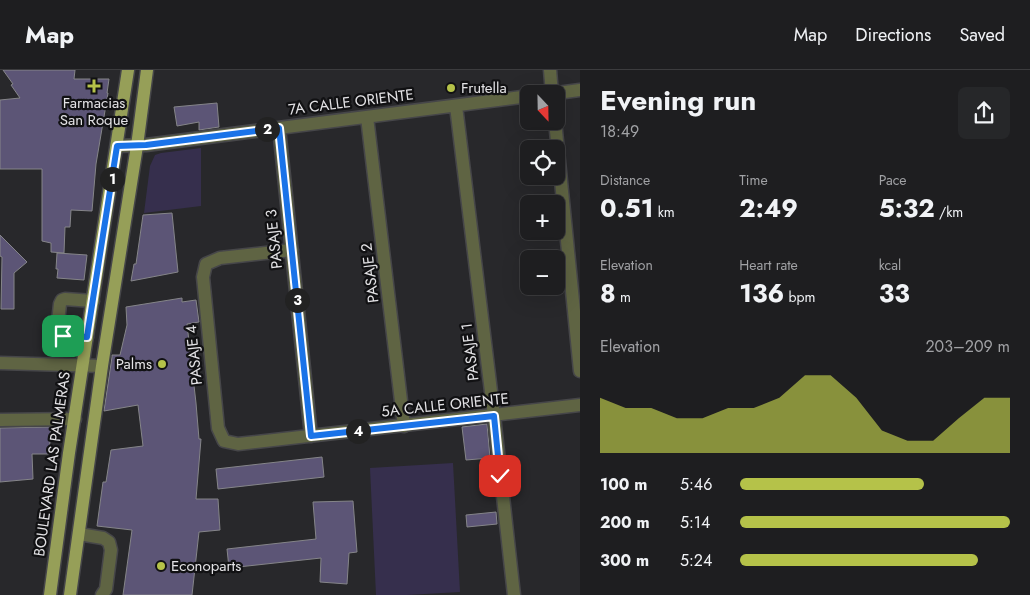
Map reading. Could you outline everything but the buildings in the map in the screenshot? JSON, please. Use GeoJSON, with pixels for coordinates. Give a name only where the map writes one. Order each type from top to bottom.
{"type":"FeatureCollection","features":[{"type":"Feature","properties":{"kind":"main road","name":"BOULEVARD LAS PALMERAS"},"geometry":{"type":"LineString","coordinates":[[50,595],[128,70]]}},
{"type":"Feature","properties":{"kind":"main road"},"geometry":{"type":"LineString","coordinates":[[70,595],[146,70]]}},
{"type":"Feature","properties":{"kind":"street"},"geometry":{"type":"LineString","coordinates":[[550,70],[551,85]]}},
{"type":"Feature","properties":{"kind":"street"},"geometry":{"type":"LineString","coordinates":[[565,92],[580,90]]}},
{"type":"Feature","properties":{"kind":"street","name":"7A CALLE ORIENTE"},"geometry":{"type":"LineString","coordinates":[[117,146],[136,146],[520,97]]}},
{"type":"Feature","properties":{"kind":"street","name":"PASAJE 1"},"geometry":{"type":"LineString","coordinates":[[456,106],[514,595]]}},
{"type":"Feature","properties":{"kind":"street","name":"PASAJE 2"},"geometry":{"type":"LineString","coordinates":[[368,117],[404,426]]}},
{"type":"Feature","properties":{"kind":"street","name":"PASAJE 3"},"geometry":{"type":"LineString","coordinates":[[279,128],[311,436]]}},
{"type":"Feature","properties":{"kind":"street"},"geometry":{"type":"LineString","coordinates":[[556,130],[580,371]]}},
{"type":"Feature","properties":{"kind":"street","name":"PASAJE 4"},"geometry":{"type":"LineString","coordinates":[[224,441],[218,428],[203,277],[206,264],[220,258],[292,250]]}},
{"type":"Feature","properties":{"kind":"street"},"geometry":{"type":"LineString","coordinates":[[87,337],[63,336],[59,334],[57,331],[60,304],[62,300],[66,299],[93,301]]}},
{"type":"Feature","properties":{"kind":"street"},"geometry":{"type":"LineString","coordinates":[[0,363],[102,366]]}},
{"type":"Feature","properties":{"kind":"street","name":"5A CALLE ORIENTE"},"geometry":{"type":"LineString","coordinates":[[224,441],[238,444],[580,405]]}},
{"type":"Feature","properties":{"kind":"street"},"geometry":{"type":"LineString","coordinates":[[0,420],[75,419]]}},
{"type":"Feature","properties":{"kind":"street"},"geometry":{"type":"LineString","coordinates":[[79,534],[103,538],[109,542],[112,550],[106,589],[102,595]]}},
{"type":"Feature","properties":{"kind":"shaded area"},"geometry":{"type":"Polygon","coordinates":[[[201,148],[201,206],[144,213],[150,166],[155,155],[201,148]]]}},
{"type":"Feature","properties":{"kind":"shaded area"},"geometry":{"type":"Polygon","coordinates":[[[453,463],[460,592],[376,595],[370,468],[453,463]]]}},
{"type":"Feature","properties":{"kind":"place","name":"Farmacias San Roque"},"geometry":{"type":"Point","coordinates":[94,86]}},
{"type":"Feature","properties":{"kind":"place","name":"Frutella"},"geometry":{"type":"Point","coordinates":[451,88]}},
{"type":"Feature","properties":{"kind":"place","name":"Palms"},"geometry":{"type":"Point","coordinates":[162,364]}},
{"type":"Feature","properties":{"kind":"place","name":"Econoparts"},"geometry":{"type":"Point","coordinates":[161,566]}},
{"type":"Feature","properties":{"kind":"route"},"geometry":{"type":"LineString","coordinates":[[63,336],[87,337],[117,146],[146,145],[279,128],[311,436],[494,416],[500,476]]}}]}
